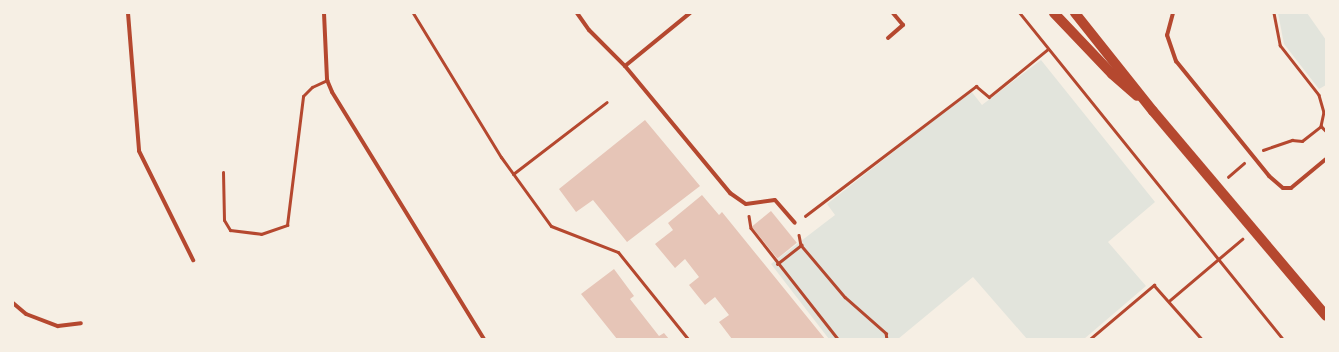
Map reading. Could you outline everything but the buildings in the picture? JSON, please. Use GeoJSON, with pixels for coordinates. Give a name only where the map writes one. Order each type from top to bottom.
{"type":"FeatureCollection","features":[{"type":"Feature","properties":{"kind":"main road"},"geometry":{"type":"LineString","coordinates":[[1054,13],[1112,74],[1153,111]]}},
{"type":"Feature","properties":{"kind":"main road"},"geometry":{"type":"LineString","coordinates":[[1075,13],[1153,111],[1326,316]]}},
{"type":"Feature","properties":{"kind":"street"},"geometry":{"type":"LineString","coordinates":[[128,13],[139,151],[193,260]]}},
{"type":"Feature","properties":{"kind":"street"},"geometry":{"type":"LineString","coordinates":[[324,13],[327,80],[484,339]]}},
{"type":"Feature","properties":{"kind":"street"},"geometry":{"type":"LineString","coordinates":[[577,13],[625,66],[730,194],[746,204],[775,200],[795,223]]}},
{"type":"Feature","properties":{"kind":"street"},"geometry":{"type":"LineString","coordinates":[[625,66],[690,13]]}},
{"type":"Feature","properties":{"kind":"street"},"geometry":{"type":"LineString","coordinates":[[888,38],[904,25],[894,13]]}},
{"type":"Feature","properties":{"kind":"street"},"geometry":{"type":"LineString","coordinates":[[1173,13],[1167,35],[1176,61],[1282,188],[1291,188],[1326,158]]}},
{"type":"Feature","properties":{"kind":"street"},"geometry":{"type":"LineString","coordinates":[[13,303],[26,314],[58,326],[81,323]]}},
{"type":"Feature","properties":{"kind":"lane"},"geometry":{"type":"LineString","coordinates":[[413,13],[513,174],[551,226],[618,252],[688,339]]}},
{"type":"Feature","properties":{"kind":"lane"},"geometry":{"type":"LineString","coordinates":[[223,172],[224,220],[230,230],[261,234],[287,225],[303,96],[312,87],[327,80]]}},
{"type":"Feature","properties":{"kind":"lane"},"geometry":{"type":"LineString","coordinates":[[513,174],[607,102]]}},
{"type":"Feature","properties":{"kind":"path"},"geometry":{"type":"LineString","coordinates":[[1020,13],[1217,260],[1283,339]]}},
{"type":"Feature","properties":{"kind":"path"},"geometry":{"type":"LineString","coordinates":[[1274,13],[1280,45],[1319,95],[1324,112],[1321,126],[1326,131]]}},
{"type":"Feature","properties":{"kind":"path"},"geometry":{"type":"LineString","coordinates":[[887,339],[886,333],[845,297],[801,245],[795,223],[976,86],[989,97],[1048,49]]}},
{"type":"Feature","properties":{"kind":"path"},"geometry":{"type":"LineString","coordinates":[[746,204],[751,228],[777,264],[838,339]]}},
{"type":"Feature","properties":{"kind":"path"},"geometry":{"type":"LineString","coordinates":[[1169,301],[1253,229]]}},
{"type":"Feature","properties":{"kind":"path"},"geometry":{"type":"LineString","coordinates":[[777,264],[801,245]]}},
{"type":"Feature","properties":{"kind":"path"},"geometry":{"type":"LineString","coordinates":[[1090,339],[1154,285],[1202,339]]}},
{"type":"Feature","properties":{"kind":"path"},"geometry":{"type":"LineString","coordinates":[[1196,339],[1199,336]]}},
{"type":"Feature","properties":{"kind":"shaded area"},"geometry":{"type":"Polygon","coordinates":[[[1278,13],[1307,13],[1326,40],[1326,85],[1319,89],[1284,44],[1278,13]]]}},
{"type":"Feature","properties":{"kind":"shaded area"},"geometry":{"type":"Polygon","coordinates":[[[1041,60],[1155,202],[1108,242],[1146,286],[1084,339],[1027,339],[973,277],[898,339],[829,339],[771,264],[835,215],[827,204],[971,91],[982,105],[1041,60]]]}}]}
